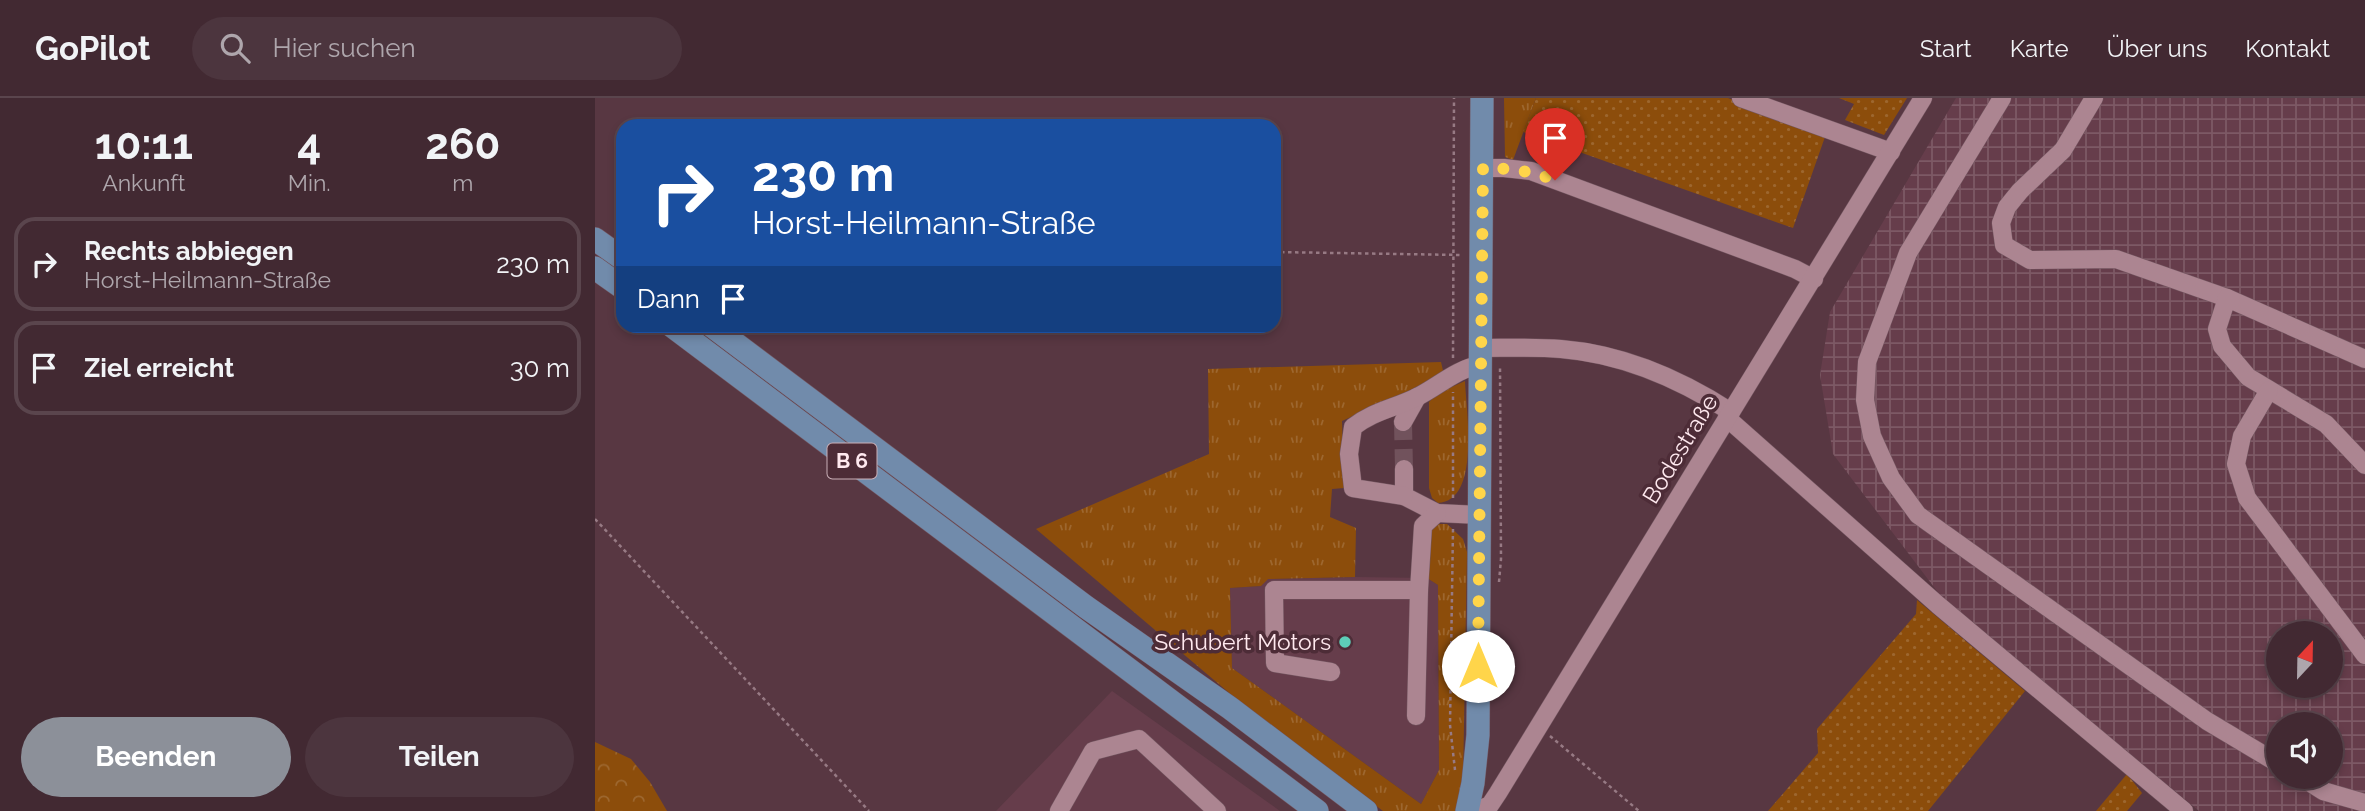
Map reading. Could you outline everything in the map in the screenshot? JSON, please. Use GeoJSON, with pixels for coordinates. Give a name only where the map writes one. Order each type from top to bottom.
{"type":"FeatureCollection","features":[{"type":"Feature","properties":{"kind":"main road"},"geometry":{"type":"LineString","coordinates":[[1468,808],[1478,734],[1482,98]]}},
{"type":"Feature","properties":{"kind":"main road"},"geometry":{"type":"LineString","coordinates":[[595,239],[616,255]]}},
{"type":"Feature","properties":{"kind":"main road"},"geometry":{"type":"LineString","coordinates":[[595,268],[616,283]]}},
{"type":"Feature","properties":{"kind":"main road","name":"B 6"},"geometry":{"type":"LineString","coordinates":[[681,333],[1317,811]]}},
{"type":"Feature","properties":{"kind":"main road","name":"B 6"},"geometry":{"type":"LineString","coordinates":[[721,333],[1086,607],[1230,708],[1366,811]]}},
{"type":"Feature","properties":{"kind":"street"},"geometry":{"type":"LineString","coordinates":[[1741,98],[1891,152]]}},
{"type":"Feature","properties":{"kind":"street","name":"Bodestraße"},"geometry":{"type":"LineString","coordinates":[[1468,808],[1481,809],[1490,805],[1540,727],[1923,98]]}},
{"type":"Feature","properties":{"kind":"street"},"geometry":{"type":"LineString","coordinates":[[2002,98],[1903,265],[1867,362],[1865,400],[1872,436],[1891,478],[1918,514],[2207,721],[2266,756]]}},
{"type":"Feature","properties":{"kind":"street"},"geometry":{"type":"LineString","coordinates":[[2094,98],[2063,150],[2007,207],[2001,223],[2004,245],[2030,260],[2116,259],[2227,299],[2365,359]]}},
{"type":"Feature","properties":{"kind":"street"},"geometry":{"type":"LineString","coordinates":[[1483,168],[1531,172],[1795,269],[1814,279]]}},
{"type":"Feature","properties":{"kind":"street"},"geometry":{"type":"LineString","coordinates":[[2227,299],[2217,329],[2223,346],[2248,377],[2326,424],[2365,465]]}},
{"type":"Feature","properties":{"kind":"street"},"geometry":{"type":"LineString","coordinates":[[1480,515],[1445,514],[1410,499],[1353,488],[1349,454],[1353,427],[1367,416],[1417,397],[1481,356],[1564,349],[1618,359],[1685,385],[1729,415],[1938,605],[2184,811]]}},
{"type":"Feature","properties":{"kind":"street"},"geometry":{"type":"LineString","coordinates":[[2269,390],[2242,436],[2236,464],[2247,498],[2365,654]]}},
{"type":"Feature","properties":{"kind":"street"},"geometry":{"type":"LineString","coordinates":[[1409,422],[1417,397]]}},
{"type":"Feature","properties":{"kind":"street"},"geometry":{"type":"LineString","coordinates":[[1410,469],[1410,499]]}},
{"type":"Feature","properties":{"kind":"street"},"geometry":{"type":"LineString","coordinates":[[1416,716],[1423,526],[1445,514]]}},
{"type":"Feature","properties":{"kind":"street"},"geometry":{"type":"LineString","coordinates":[[1331,673],[1275,663],[1274,590],[1419,590]]}},
{"type":"Feature","properties":{"kind":"street"},"geometry":{"type":"LineString","coordinates":[[1066,807],[1093,751],[1139,739],[1217,811]]}},
{"type":"Feature","properties":{"kind":"street"},"geometry":{"type":"LineString","coordinates":[[2321,789],[2365,803]]}},
{"type":"Feature","properties":{"kind":"path"},"geometry":{"type":"LineString","coordinates":[[1454,98],[1453,376],[1445,514],[1450,725],[1455,778]]}},
{"type":"Feature","properties":{"kind":"path"},"geometry":{"type":"LineString","coordinates":[[1281,252],[1482,255]]}},
{"type":"Feature","properties":{"kind":"path"},"geometry":{"type":"LineString","coordinates":[[595,519],[869,811]]}},
{"type":"Feature","properties":{"kind":"path"},"geometry":{"type":"LineString","coordinates":[[1540,727],[1639,811]]}},
{"type":"Feature","properties":{"kind":"shaded area"},"geometry":{"type":"Polygon","coordinates":[[[1956,98],[2365,98],[2365,811],[2199,811],[1943,599],[1833,454],[1820,375],[1830,312],[1956,98]]]}},
{"type":"Feature","properties":{"kind":"shaded area"},"geometry":{"type":"Polygon","coordinates":[[[1427,578],[1438,585],[1439,770],[1421,804],[1232,668],[1230,588],[1261,586],[1267,579],[1427,578]]]}},
{"type":"Feature","properties":{"kind":"shaded area"},"geometry":{"type":"Polygon","coordinates":[[[1112,691],[1280,811],[996,811],[1112,691]]]}},
{"type":"Feature","properties":{"kind":"green space"},"geometry":{"type":"Polygon","coordinates":[[[1504,98],[1536,98],[1513,160],[1505,157],[1504,98]]]}},
{"type":"Feature","properties":{"kind":"green space"},"geometry":{"type":"Polygon","coordinates":[[[1536,98],[1728,98],[1826,134],[1793,228],[1523,132],[1536,98]]]}},
{"type":"Feature","properties":{"kind":"green space"},"geometry":{"type":"Polygon","coordinates":[[[1839,98],[1907,98],[1884,135],[1845,120],[1854,104],[1839,98]]]}},
{"type":"Feature","properties":{"kind":"green space"},"geometry":{"type":"Polygon","coordinates":[[[1441,362],[1444,375],[1342,421],[1344,488],[1332,489],[1330,517],[1356,528],[1355,577],[1268,579],[1261,586],[1230,588],[1232,668],[1421,804],[1439,770],[1438,585],[1427,578],[1430,529],[1433,524],[1447,524],[1463,539],[1467,552],[1463,781],[1455,811],[1383,811],[1247,708],[1036,529],[1209,454],[1208,369],[1441,362]]]}},
{"type":"Feature","properties":{"kind":"green space"},"geometry":{"type":"Polygon","coordinates":[[[1465,381],[1468,432],[1466,471],[1461,487],[1452,498],[1438,503],[1432,498],[1429,488],[1429,402],[1436,394],[1465,381]]]}},
{"type":"Feature","properties":{"kind":"green space"},"geometry":{"type":"Polygon","coordinates":[[[1917,600],[2025,691],[1928,811],[1768,811],[1818,753],[1817,729],[1916,614],[1917,600]]]}},
{"type":"Feature","properties":{"kind":"green space"},"geometry":{"type":"Polygon","coordinates":[[[595,742],[631,759],[650,782],[667,811],[595,811],[595,742]]]}},
{"type":"Feature","properties":{"kind":"green space"},"geometry":{"type":"Polygon","coordinates":[[[2127,774],[2142,793],[2127,811],[2096,811],[2127,774]]]}},
{"type":"Feature","properties":{"kind":"tunnel"},"geometry":{"type":"LineString","coordinates":[[1403,422],[1404,469]]}},
{"type":"Feature","properties":{"kind":"place","name":"Schubert Motors"},"geometry":{"type":"Point","coordinates":[1345,642]}},
{"type":"Feature","properties":{"kind":"route"},"geometry":{"type":"LineString","coordinates":[[1478,666],[1483,168],[1531,172],[1555,180]]}}]}
